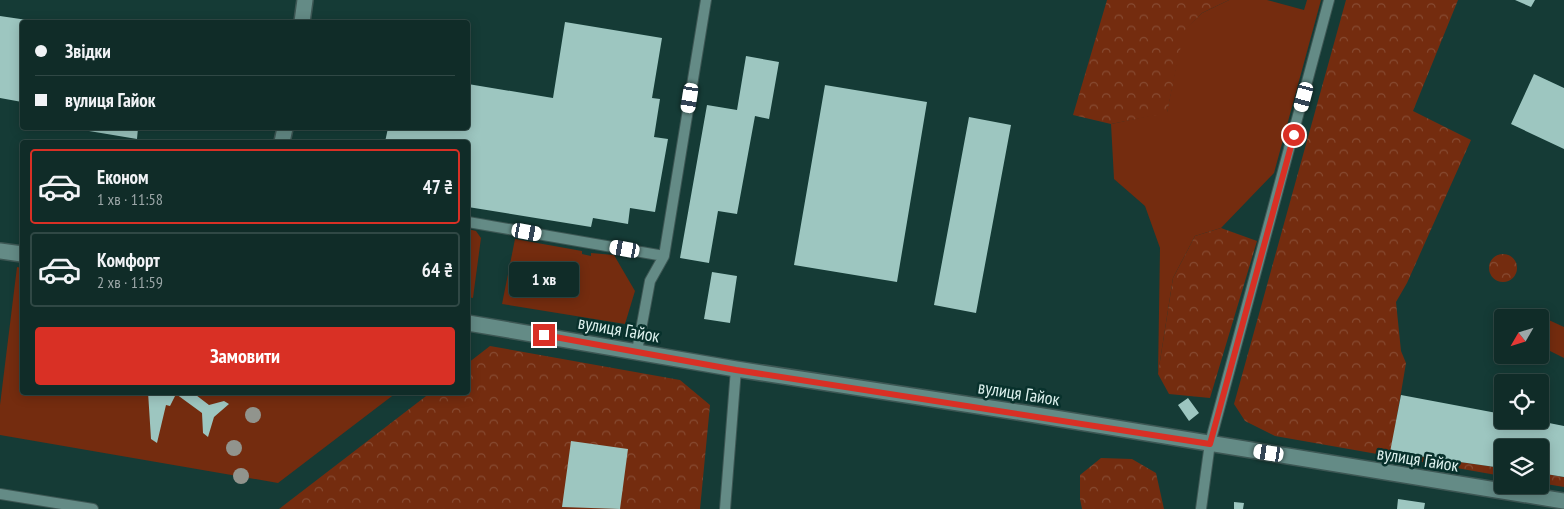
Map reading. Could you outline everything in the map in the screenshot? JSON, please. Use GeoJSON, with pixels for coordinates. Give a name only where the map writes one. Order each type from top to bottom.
{"type":"FeatureCollection","features":[{"type":"Feature","properties":{"kind":"street"},"geometry":{"type":"LineString","coordinates":[[302,20],[305,0]]}},
{"type":"Feature","properties":{"kind":"street"},"geometry":{"type":"LineString","coordinates":[[0,251],[20,254]]}},
{"type":"Feature","properties":{"kind":"street","name":"вулиця Гайок"},"geometry":{"type":"LineString","coordinates":[[470,322],[736,370],[1564,501]]}},
{"type":"Feature","properties":{"kind":"lane"},"geometry":{"type":"LineString","coordinates":[[637,351],[650,281],[664,256],[706,0]]}},
{"type":"Feature","properties":{"kind":"lane"},"geometry":{"type":"LineString","coordinates":[[1201,509],[1210,444],[1329,0]]}},
{"type":"Feature","properties":{"kind":"lane"},"geometry":{"type":"LineString","coordinates":[[470,222],[664,256]]}},
{"type":"Feature","properties":{"kind":"lane"},"geometry":{"type":"LineString","coordinates":[[725,509],[736,370]]}},
{"type":"Feature","properties":{"kind":"lane"},"geometry":{"type":"LineString","coordinates":[[0,494],[94,509]]}},
{"type":"Feature","properties":{"kind":"green space"},"geometry":{"type":"Polygon","coordinates":[[[1107,0],[1229,0],[1202,13],[1184,31],[1167,113],[1111,124],[1073,115],[1107,0]]]}},
{"type":"Feature","properties":{"kind":"green space"},"geometry":{"type":"Polygon","coordinates":[[[1229,0],[1267,0],[1304,10],[1307,0],[1321,0],[1274,173],[1221,228],[1195,236],[1173,278],[1158,374],[1160,248],[1145,206],[1114,179],[1111,124],[1167,112],[1183,31],[1202,13],[1229,0]]]}},
{"type":"Feature","properties":{"kind":"green space"},"geometry":{"type":"Polygon","coordinates":[[[1346,0],[1458,0],[1413,111],[1471,140],[1407,283],[1396,302],[1401,351],[1406,363],[1391,452],[1494,467],[1494,475],[1275,436],[1245,421],[1234,404],[1346,0]]]}},
{"type":"Feature","properties":{"kind":"green space"},"geometry":{"type":"Polygon","coordinates":[[[1221,228],[1257,241],[1210,398],[1169,394],[1158,374],[1173,278],[1195,236],[1221,228]]]}},
{"type":"Feature","properties":{"kind":"green space"},"geometry":{"type":"Polygon","coordinates":[[[470,230],[476,231],[481,238],[473,298],[470,297],[470,230]]]}},
{"type":"Feature","properties":{"kind":"green space"},"geometry":{"type":"Polygon","coordinates":[[[515,239],[582,251],[582,254],[591,256],[591,253],[614,255],[635,291],[625,324],[502,304],[515,239]]]}},
{"type":"Feature","properties":{"kind":"green space"},"geometry":{"type":"Polygon","coordinates":[[[1503,254],[1513,258],[1517,268],[1513,278],[1503,282],[1493,278],[1489,268],[1493,258],[1503,254]]]}},
{"type":"Feature","properties":{"kind":"green space"},"geometry":{"type":"Polygon","coordinates":[[[17,267],[20,268],[20,395],[393,395],[278,483],[0,435],[0,405],[17,267]]]}},
{"type":"Feature","properties":{"kind":"green space"},"geometry":{"type":"Polygon","coordinates":[[[1549,320],[1564,327],[1564,358],[1549,350],[1549,320]]]}},
{"type":"Feature","properties":{"kind":"green space"},"geometry":{"type":"Polygon","coordinates":[[[490,346],[680,380],[710,405],[700,509],[279,509],[427,395],[470,395],[470,361],[490,346]]]}},
{"type":"Feature","properties":{"kind":"green space"},"geometry":{"type":"Polygon","coordinates":[[[1101,458],[1132,459],[1156,473],[1164,509],[1082,509],[1080,475],[1101,458]]]}},
{"type":"Feature","properties":{"kind":"green space"},"geometry":{"type":"Polygon","coordinates":[[[1549,474],[1564,477],[1564,487],[1549,484],[1549,474]]]}},
{"type":"Feature","properties":{"kind":"building"},"geometry":{"type":"Polygon","coordinates":[[[1515,0],[1535,0],[1531,7],[1515,0]]]}},
{"type":"Feature","properties":{"kind":"building"},"geometry":{"type":"Polygon","coordinates":[[[0,16],[27,20],[20,20],[20,102],[0,98],[0,16]]]}},
{"type":"Feature","properties":{"kind":"building"},"geometry":{"type":"Polygon","coordinates":[[[565,22],[662,38],[652,98],[660,99],[654,137],[668,139],[655,212],[630,208],[628,224],[593,218],[591,227],[470,207],[470,140],[385,140],[388,130],[470,130],[470,84],[553,98],[565,22]]]}},
{"type":"Feature","properties":{"kind":"building"},"geometry":{"type":"Polygon","coordinates":[[[746,56],[779,62],[769,119],[755,116],[737,214],[718,211],[709,263],[680,258],[707,105],[737,110],[746,56]]]}},
{"type":"Feature","properties":{"kind":"building"},"geometry":{"type":"Polygon","coordinates":[[[1534,74],[1564,88],[1564,149],[1511,124],[1534,74]]]}},
{"type":"Feature","properties":{"kind":"building"},"geometry":{"type":"Polygon","coordinates":[[[825,85],[927,102],[897,282],[794,265],[825,85]]]}},
{"type":"Feature","properties":{"kind":"building"},"geometry":{"type":"Polygon","coordinates":[[[969,117],[1011,125],[976,313],[934,305],[969,117]]]}},
{"type":"Feature","properties":{"kind":"building"},"geometry":{"type":"Polygon","coordinates":[[[89,130],[138,130],[137,139],[89,130]]]}},
{"type":"Feature","properties":{"kind":"building"},"geometry":{"type":"Polygon","coordinates":[[[712,272],[737,276],[730,323],[704,319],[712,272]]]}},
{"type":"Feature","properties":{"kind":"building"},"geometry":{"type":"Polygon","coordinates":[[[148,395],[176,395],[170,406],[166,405],[157,443],[151,439],[148,395]]]}},
{"type":"Feature","properties":{"kind":"building"},"geometry":{"type":"Polygon","coordinates":[[[177,395],[196,395],[209,405],[224,401],[229,404],[214,417],[208,437],[203,433],[202,413],[177,395]]]}},
{"type":"Feature","properties":{"kind":"building"},"geometry":{"type":"Polygon","coordinates":[[[1401,395],[1494,412],[1494,429],[1549,429],[1549,423],[1564,426],[1564,477],[1549,474],[1549,439],[1494,439],[1494,467],[1390,452],[1401,395]]]}},
{"type":"Feature","properties":{"kind":"building"},"geometry":{"type":"Polygon","coordinates":[[[1188,398],[1199,413],[1189,421],[1178,405],[1188,398]]]}},
{"type":"Feature","properties":{"kind":"building"},"geometry":{"type":"Polygon","coordinates":[[[571,441],[628,449],[620,509],[562,507],[571,441]]]}},
{"type":"Feature","properties":{"kind":"building"},"geometry":{"type":"Polygon","coordinates":[[[1398,499],[1425,503],[1424,509],[1397,509],[1398,499]]]}},
{"type":"Feature","properties":{"kind":"building"},"geometry":{"type":"Polygon","coordinates":[[[1234,502],[1244,503],[1243,509],[1234,509],[1234,502]]]}},
{"type":"Feature","properties":{"kind":"route"},"geometry":{"type":"LineString","coordinates":[[544,335],[736,370],[1024,413],[1210,444],[1294,135]]}}]}
